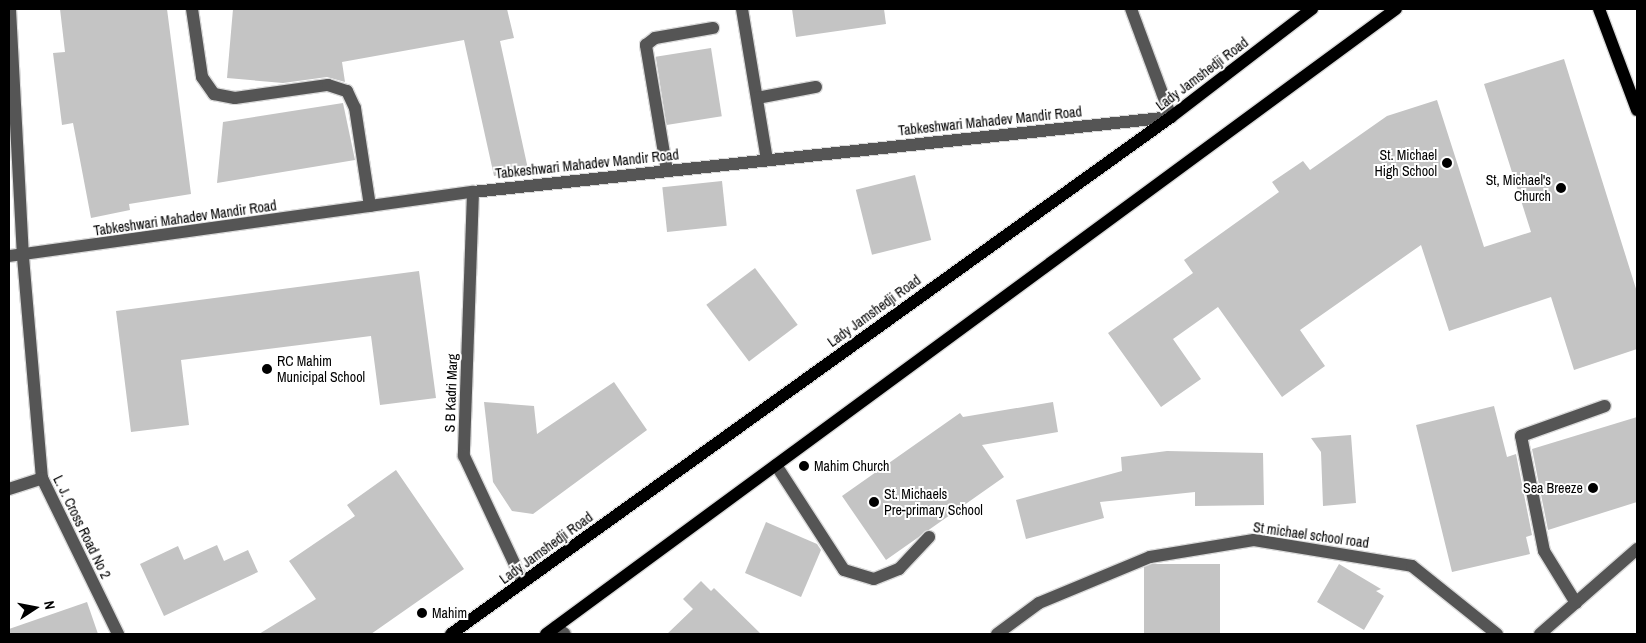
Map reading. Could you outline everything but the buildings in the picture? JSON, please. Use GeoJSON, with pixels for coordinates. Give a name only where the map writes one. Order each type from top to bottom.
{"type":"FeatureCollection","features":[{"type":"Feature","properties":{"kind":"main road","name":"Lady Jamshedji Road"},"geometry":{"type":"LineString","coordinates":[[451,634],[1171,117],[1312,9]]}},
{"type":"Feature","properties":{"kind":"main road"},"geometry":{"type":"LineString","coordinates":[[556,632],[776,465],[1396,9]]}},
{"type":"Feature","properties":{"kind":"main road"},"geometry":{"type":"LineString","coordinates":[[1599,9],[1637,110]]}},
{"type":"Feature","properties":{"kind":"street","name":"L. J. Cross Road No 2"},"geometry":{"type":"LineString","coordinates":[[10,9],[23,257],[42,478],[118,634]]}},
{"type":"Feature","properties":{"kind":"street"},"geometry":{"type":"LineString","coordinates":[[192,9],[202,77],[214,94],[235,98],[328,85],[347,91],[355,108],[370,206]]}},
{"type":"Feature","properties":{"kind":"street"},"geometry":{"type":"LineString","coordinates":[[742,9],[767,160]]}},
{"type":"Feature","properties":{"kind":"street"},"geometry":{"type":"LineString","coordinates":[[1131,9],[1171,117]]}},
{"type":"Feature","properties":{"kind":"street"},"geometry":{"type":"LineString","coordinates":[[667,171],[646,45],[655,38],[713,28]]}},
{"type":"Feature","properties":{"kind":"street"},"geometry":{"type":"LineString","coordinates":[[757,98],[816,87]]}},
{"type":"Feature","properties":{"kind":"street","name":"Tabkeshwari Mahadev Mandir Road"},"geometry":{"type":"LineString","coordinates":[[9,256],[23,257],[473,192],[1171,117]]}},
{"type":"Feature","properties":{"kind":"street","name":"S B Kadri Marg"},"geometry":{"type":"LineString","coordinates":[[473,192],[464,456],[523,582]]}},
{"type":"Feature","properties":{"kind":"street"},"geometry":{"type":"LineString","coordinates":[[1576,603],[1544,551],[1521,436],[1605,406]]}},
{"type":"Feature","properties":{"kind":"street"},"geometry":{"type":"LineString","coordinates":[[776,465],[844,570],[874,579],[899,569],[930,537]]}},
{"type":"Feature","properties":{"kind":"street"},"geometry":{"type":"LineString","coordinates":[[9,489],[42,478]]}},
{"type":"Feature","properties":{"kind":"street","name":"St michael school road"},"geometry":{"type":"LineString","coordinates":[[997,634],[1039,603],[1150,557],[1254,540],[1412,566],[1497,634]]}},
{"type":"Feature","properties":{"kind":"street"},"geometry":{"type":"LineString","coordinates":[[1540,634],[1637,549]]}},
{"type":"Feature","properties":{"kind":"place","name":"St. Michael High School"},"geometry":{"type":"Point","coordinates":[1447,163]}},
{"type":"Feature","properties":{"kind":"place","name":"St, Michael's Church"},"geometry":{"type":"Point","coordinates":[1561,188]}},
{"type":"Feature","properties":{"kind":"place","name":"RC Mahim Municipal School"},"geometry":{"type":"Point","coordinates":[267,369]}},
{"type":"Feature","properties":{"kind":"place","name":"Mahim Church"},"geometry":{"type":"Point","coordinates":[804,466]}},
{"type":"Feature","properties":{"kind":"place","name":"Sea Breeze"},"geometry":{"type":"Point","coordinates":[1593,488]}},
{"type":"Feature","properties":{"kind":"place","name":"St. Michaels Pre-primary School"},"geometry":{"type":"Point","coordinates":[874,502]}},
{"type":"Feature","properties":{"kind":"place","name":"Mahim"},"geometry":{"type":"Point","coordinates":[422,613]}}]}
